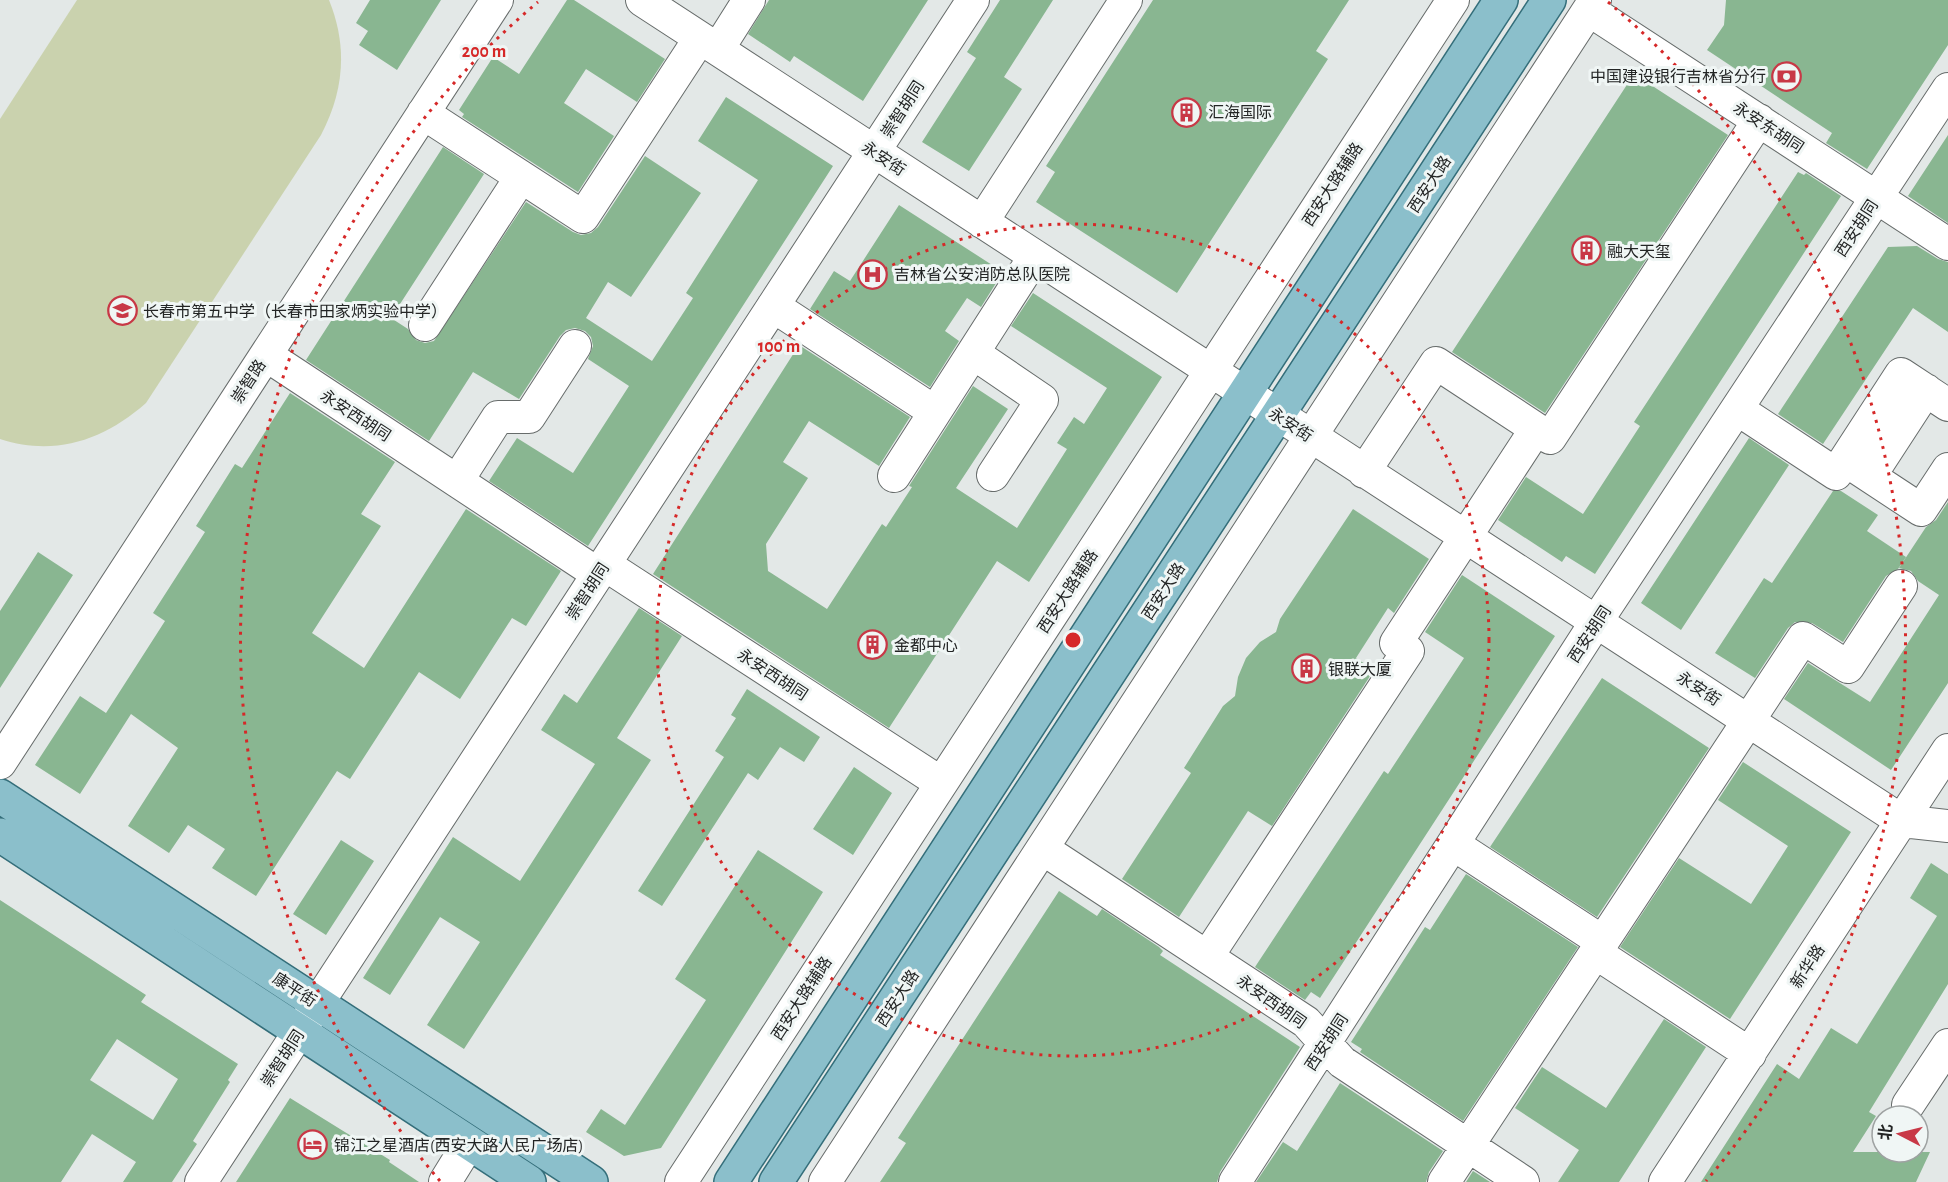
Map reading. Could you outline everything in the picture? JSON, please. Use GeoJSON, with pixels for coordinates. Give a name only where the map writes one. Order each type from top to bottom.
{"type":"FeatureCollection","features":[{"type":"Feature","properties":{"kind":"main road"},"geometry":{"type":"LineString","coordinates":[[731,1182],[1501,0]]}},
{"type":"Feature","properties":{"kind":"main road","name":"西安大路"},"geometry":{"type":"LineString","coordinates":[[776,1182],[1549,0]]}},
{"type":"Feature","properties":{"kind":"main road","name":"康平街"},"geometry":{"type":"LineString","coordinates":[[0,796],[591,1182]]}},
{"type":"Feature","properties":{"kind":"main road","name":"康平街"},"geometry":{"type":"LineString","coordinates":[[0,835],[529,1182]]}},
{"type":"Feature","properties":{"kind":"street","name":"崇智路"},"geometry":{"type":"LineString","coordinates":[[0,763],[497,0]]}},
{"type":"Feature","properties":{"kind":"street","name":"永安街"},"geometry":{"type":"LineString","coordinates":[[642,0],[1902,821],[1948,826]]}},
{"type":"Feature","properties":{"kind":"street"},"geometry":{"type":"LineString","coordinates":[[423,113],[583,216],[709,44],[749,0]]}},
{"type":"Feature","properties":{"kind":"street","name":"崇智胡同"},"geometry":{"type":"LineString","coordinates":[[201,1182],[972,0]]}},
{"type":"Feature","properties":{"kind":"street"},"geometry":{"type":"LineString","coordinates":[[982,222],[1126,0]]}},
{"type":"Feature","properties":{"kind":"street","name":"西安大路辅路"},"geometry":{"type":"LineString","coordinates":[[681,1182],[1453,0]]}},
{"type":"Feature","properties":{"kind":"street"},"geometry":{"type":"LineString","coordinates":[[825,1182],[1592,5]]}},
{"type":"Feature","properties":{"kind":"street","name":"永安东胡同"},"geometry":{"type":"LineString","coordinates":[[1592,5],[1759,120],[1948,244]]}},
{"type":"Feature","properties":{"kind":"street","name":"西安胡同"},"geometry":{"type":"LineString","coordinates":[[1235,1182],[1596,622],[1948,89]]}},
{"type":"Feature","properties":{"kind":"street"},"geometry":{"type":"LineString","coordinates":[[1364,472],[1436,363],[1550,438],[1759,120]]}},
{"type":"Feature","properties":{"kind":"street"},"geometry":{"type":"LineString","coordinates":[[425,325],[522,177]]}},
{"type":"Feature","properties":{"kind":"street"},"geometry":{"type":"LineString","coordinates":[[894,476],[1035,256]]}},
{"type":"Feature","properties":{"kind":"street"},"geometry":{"type":"LineString","coordinates":[[773,306],[934,412]]}},
{"type":"Feature","properties":{"kind":"street"},"geometry":{"type":"LineString","coordinates":[[457,481],[498,417],[529,417],[575,346]]}},
{"type":"Feature","properties":{"kind":"street"},"geometry":{"type":"LineString","coordinates":[[972,353],[1042,400],[993,475]]}},
{"type":"Feature","properties":{"kind":"street","name":"永安西胡同"},"geometry":{"type":"LineString","coordinates":[[266,355],[457,481],[941,783]]}},
{"type":"Feature","properties":{"kind":"street"},"geometry":{"type":"LineString","coordinates":[[1737,409],[1836,474],[1857,468],[1937,398]]}},
{"type":"Feature","properties":{"kind":"street"},"geometry":{"type":"LineString","coordinates":[[1207,957],[1408,651],[1396,643],[1536,429]]}},
{"type":"Feature","properties":{"kind":"street"},"geometry":{"type":"LineString","coordinates":[[1857,468],[1921,510],[1948,469]]}},
{"type":"Feature","properties":{"kind":"street"},"geometry":{"type":"LineString","coordinates":[[1444,1182],[1803,638],[1848,667],[1901,586]]}},
{"type":"Feature","properties":{"kind":"street","name":"新华路"},"geometry":{"type":"LineString","coordinates":[[1665,1182],[1948,750]]}},
{"type":"Feature","properties":{"kind":"street"},"geometry":{"type":"LineString","coordinates":[[1453,844],[1750,1054]]}},
{"type":"Feature","properties":{"kind":"street","name":"永安西胡同"},"geometry":{"type":"LineString","coordinates":[[1043,849],[1306,1022],[1342,1062],[1523,1182]]}},
{"type":"Feature","properties":{"kind":"street"},"geometry":{"type":"LineString","coordinates":[[1909,1104],[1948,1045]]}},
{"type":"Feature","properties":{"kind":"street"},"geometry":{"type":"LineString","coordinates":[[445,1182],[470,1143]]}},
{"type":"Feature","properties":{"kind":"green space","name":"长春市第五中学（长春市田家炳实验中学）"},"geometry":{"type":"Polygon","coordinates":[[[77,0],[329,0],[335,17],[341,52],[339,85],[335,102],[321,135],[146,403],[113,427],[78,442],[40,446],[20,444],[0,439],[0,119],[77,0]]]}},
{"type":"Feature","properties":{"kind":"building"},"geometry":{"type":"Polygon","coordinates":[[[370,0],[441,0],[397,70],[359,45],[368,31],[356,23],[370,0]]]}},
{"type":"Feature","properties":{"kind":"building"},"geometry":{"type":"Polygon","coordinates":[[[567,0],[574,0],[665,59],[637,102],[586,69],[564,103],[614,136],[578,192],[462,117],[464,114],[459,110],[493,57],[519,74],[567,0]]]}},
{"type":"Feature","properties":{"kind":"building"},"geometry":{"type":"Polygon","coordinates":[[[769,0],[928,0],[863,101],[794,56],[790,62],[748,34],[769,0]]]}},
{"type":"Feature","properties":{"kind":"building"},"geometry":{"type":"Polygon","coordinates":[[[1000,0],[1053,0],[1004,77],[1022,89],[969,171],[922,142],[976,58],[967,52],[1000,0]]]}},
{"type":"Feature","properties":{"kind":"building","name":"汇海国际"},"geometry":{"type":"Polygon","coordinates":[[[1153,0],[1349,0],[1316,51],[1328,59],[1177,293],[1036,202],[1055,172],[1046,166],[1153,0]]]}},
{"type":"Feature","properties":{"kind":"building"},"geometry":{"type":"Polygon","coordinates":[[[1726,0],[1948,0],[1948,45],[1867,169],[1826,143],[1832,133],[1707,50],[1724,25],[1726,0]]]}},
{"type":"Feature","properties":{"kind":"building","name":"融大天玺"},"geometry":{"type":"Polygon","coordinates":[[[1634,74],[1728,135],[1545,413],[1452,352],[1634,74]]]}},
{"type":"Feature","properties":{"kind":"building"},"geometry":{"type":"Polygon","coordinates":[[[726,97],[833,166],[588,546],[489,481],[517,438],[573,473],[629,386],[588,359],[593,346],[591,337],[585,331],[575,328],[566,330],[560,336],[519,399],[473,372],[429,441],[306,360],[443,147],[484,174],[391,318],[408,329],[416,340],[425,343],[434,341],[526,202],[573,232],[581,235],[591,233],[598,227],[645,156],[701,193],[631,297],[608,282],[586,318],[652,361],[693,298],[686,293],[758,180],[698,141],[726,97]]]}},
{"type":"Feature","properties":{"kind":"building"},"geometry":{"type":"Polygon","coordinates":[[[1948,135],[1948,223],[1908,196],[1948,135]]]}},
{"type":"Feature","properties":{"kind":"building"},"geometry":{"type":"Polygon","coordinates":[[[1798,172],[1804,175],[1806,173],[1841,196],[1595,574],[1566,556],[1562,562],[1498,520],[1526,477],[1583,514],[1640,426],[1634,422],[1798,172]]]}},
{"type":"Feature","properties":{"kind":"building"},"geometry":{"type":"Polygon","coordinates":[[[899,205],[1003,272],[981,307],[967,298],[945,331],[959,341],[930,387],[810,309],[834,271],[850,281],[899,205]]]}},
{"type":"Feature","properties":{"kind":"building"},"geometry":{"type":"Polygon","coordinates":[[[1917,246],[1938,259],[1948,262],[1948,332],[1913,308],[1823,444],[1778,414],[1888,247],[1917,246]]]}},
{"type":"Feature","properties":{"kind":"building"},"geometry":{"type":"Polygon","coordinates":[[[1033,293],[1162,377],[1029,582],[997,561],[889,728],[653,574],[799,345],[910,417],[879,466],[809,421],[783,462],[808,478],[766,544],[768,571],[827,609],[882,524],[886,527],[912,487],[909,486],[973,386],[1008,409],[956,488],[1017,528],[1067,449],[1057,443],[1074,417],[1084,424],[1107,388],[1011,326],[1033,293]]]}},
{"type":"Feature","properties":{"kind":"building"},"geometry":{"type":"Polygon","coordinates":[[[290,393],[395,462],[361,514],[381,526],[312,633],[364,668],[466,509],[561,571],[526,626],[512,618],[460,699],[419,672],[350,779],[337,771],[256,896],[212,868],[225,849],[188,825],[169,853],[128,826],[178,748],[131,714],[80,794],[35,765],[80,696],[106,713],[165,621],[153,613],[205,532],[196,526],[235,464],[242,468],[290,393]]]}},
{"type":"Feature","properties":{"kind":"building"},"geometry":{"type":"Polygon","coordinates":[[[1749,438],[1789,465],[1681,630],[1641,603],[1749,438]]]}},
{"type":"Feature","properties":{"kind":"building"},"geometry":{"type":"Polygon","coordinates":[[[1833,491],[1841,491],[1878,515],[1867,531],[1906,557],[1898,569],[1886,576],[1843,642],[1812,623],[1795,622],[1788,628],[1755,678],[1715,653],[1764,578],[1772,583],[1833,491]]]}},
{"type":"Feature","properties":{"kind":"building"},"geometry":{"type":"Polygon","coordinates":[[[1948,502],[1948,683],[1891,770],[1784,699],[1808,663],[1870,702],[1939,595],[1918,581],[1911,571],[1899,568],[1926,527],[1936,520],[1948,502]]]}},
{"type":"Feature","properties":{"kind":"building","name":"银联大厦"},"geometry":{"type":"Polygon","coordinates":[[[1353,509],[1429,559],[1394,613],[1388,608],[1356,658],[1374,670],[1272,826],[1248,811],[1179,917],[1122,879],[1191,773],[1184,768],[1223,706],[1235,696],[1238,677],[1246,658],[1260,642],[1276,632],[1280,619],[1353,509]]]}},
{"type":"Feature","properties":{"kind":"building"},"geometry":{"type":"Polygon","coordinates":[[[38,552],[73,575],[0,688],[0,611],[38,552]]]}},
{"type":"Feature","properties":{"kind":"building"},"geometry":{"type":"Polygon","coordinates":[[[1462,575],[1555,636],[1320,998],[1311,992],[1305,1000],[1255,967],[1384,771],[1388,774],[1464,658],[1425,632],[1462,575]]]}},
{"type":"Feature","properties":{"kind":"building"},"geometry":{"type":"Polygon","coordinates":[[[639,608],[682,636],[617,738],[651,760],[464,1049],[427,1025],[480,942],[440,917],[390,995],[363,978],[453,837],[520,881],[595,764],[541,730],[564,694],[577,703],[639,608]]]}},
{"type":"Feature","properties":{"kind":"building"},"geometry":{"type":"Polygon","coordinates":[[[1602,678],[1709,748],[1597,917],[1490,847],[1602,678]]]}},
{"type":"Feature","properties":{"kind":"building"},"geometry":{"type":"Polygon","coordinates":[[[747,689],[820,737],[804,762],[780,747],[758,780],[748,773],[662,906],[638,891],[724,757],[715,751],[736,718],[731,715],[747,689]]]}},
{"type":"Feature","properties":{"kind":"building"},"geometry":{"type":"Polygon","coordinates":[[[1743,762],[1851,832],[1730,1019],[1620,947],[1679,858],[1751,904],[1788,846],[1718,800],[1743,762]]]}},
{"type":"Feature","properties":{"kind":"building"},"geometry":{"type":"Polygon","coordinates":[[[854,767],[892,793],[853,855],[813,829],[854,767]]]}},
{"type":"Feature","properties":{"kind":"building"},"geometry":{"type":"Polygon","coordinates":[[[341,840],[374,861],[326,935],[293,914],[341,840]]]}},
{"type":"Feature","properties":{"kind":"building"},"geometry":{"type":"Polygon","coordinates":[[[758,850],[823,892],[661,1148],[624,1156],[586,1132],[601,1109],[625,1125],[706,1000],[675,979],[758,850]]]}},
{"type":"Feature","properties":{"kind":"building"},"geometry":{"type":"Polygon","coordinates":[[[1931,863],[1948,874],[1948,984],[1874,1104],[1870,1104],[1870,1125],[1853,1152],[1870,1152],[1870,1164],[1924,1164],[1916,1182],[1701,1182],[1777,1064],[1799,1079],[1831,1028],[1857,1044],[1937,916],[1910,898],[1931,863]]]}},
{"type":"Feature","properties":{"kind":"building"},"geometry":{"type":"Polygon","coordinates":[[[1466,874],[1578,947],[1463,1121],[1360,1052],[1362,1049],[1351,1042],[1425,927],[1430,930],[1466,874]]]}},
{"type":"Feature","properties":{"kind":"building"},"geometry":{"type":"Polygon","coordinates":[[[1059,891],[1097,916],[1102,909],[1159,947],[1163,951],[1160,955],[1300,1047],[1220,1172],[1217,1182],[880,1182],[906,1143],[898,1138],[1059,891]]]}},
{"type":"Feature","properties":{"kind":"building"},"geometry":{"type":"Polygon","coordinates":[[[0,900],[146,995],[141,1002],[238,1064],[228,1080],[230,1082],[193,1141],[197,1144],[172,1182],[123,1182],[136,1162],[92,1134],[61,1182],[0,1182],[0,900]],[[117,1039],[90,1080],[153,1120],[178,1079],[117,1039]]]}},
{"type":"Feature","properties":{"kind":"building"},"geometry":{"type":"Polygon","coordinates":[[[1664,1019],[1706,1047],[1619,1182],[1558,1182],[1579,1150],[1515,1108],[1542,1067],[1606,1108],[1664,1019]]]}},
{"type":"Feature","properties":{"kind":"building"},"geometry":{"type":"Polygon","coordinates":[[[1340,1083],[1443,1151],[1429,1172],[1426,1182],[1256,1182],[1283,1142],[1297,1151],[1340,1083]]]}},
{"type":"Feature","properties":{"kind":"building","name":"锦江之星酒店(西安大路人民广场店)"},"geometry":{"type":"Polygon","coordinates":[[[290,1098],[390,1160],[389,1162],[419,1182],[236,1182],[290,1098]]]}},
{"type":"Feature","properties":{"kind":"building"},"geometry":{"type":"Polygon","coordinates":[[[1473,1171],[1490,1182],[1466,1182],[1473,1171]]]}},
{"type":"Feature","properties":{"kind":"place","name":"中国建设银行吉林省分行"},"geometry":{"type":"Point","coordinates":[1787,76]}},
{"type":"Feature","properties":{"kind":"place","name":"汇海国际"},"geometry":{"type":"Point","coordinates":[1187,112]}},
{"type":"Feature","properties":{"kind":"place","name":"融大天玺"},"geometry":{"type":"Point","coordinates":[1586,251]}},
{"type":"Feature","properties":{"kind":"place","name":"吉林省公安消防总队医院"},"geometry":{"type":"Point","coordinates":[873,274]}},
{"type":"Feature","properties":{"kind":"place","name":"长春市第五中学（长春市田家炳实验中学）"},"geometry":{"type":"Point","coordinates":[122,311]}},
{"type":"Feature","properties":{"kind":"place","name":"金都中心"},"geometry":{"type":"Point","coordinates":[873,645]}},
{"type":"Feature","properties":{"kind":"place","name":"银联大厦"},"geometry":{"type":"Point","coordinates":[1307,669]}},
{"type":"Feature","properties":{"kind":"place","name":"锦江之星酒店(西安大路人民广场店)"},"geometry":{"type":"Point","coordinates":[313,1145]}}]}
